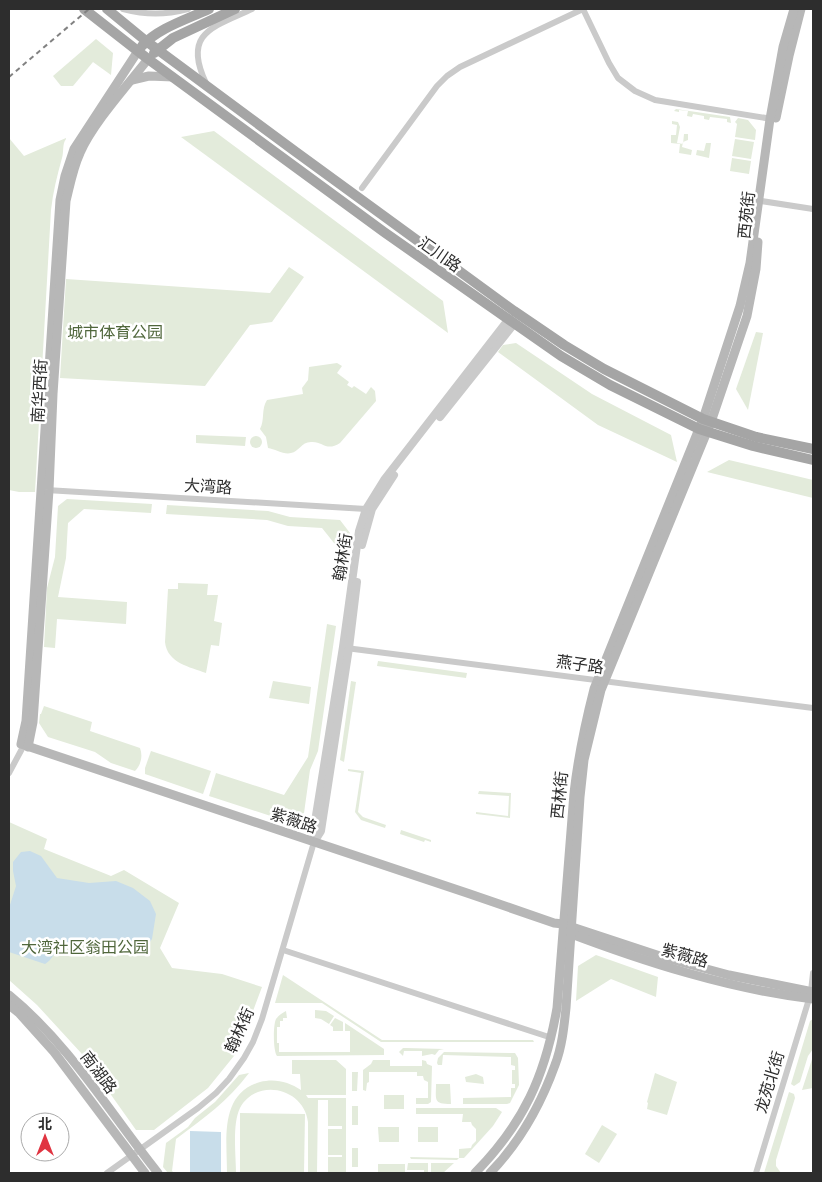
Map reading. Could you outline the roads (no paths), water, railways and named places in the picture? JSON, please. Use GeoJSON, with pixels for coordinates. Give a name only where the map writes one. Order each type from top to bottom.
{"type":"FeatureCollection","features":[{"type":"Feature","properties":{"kind":"main road","name":"汇川路"},"geometry":{"type":"LineString","coordinates":[[84,9],[173,78],[384,232],[561,356],[610,386],[753,446],[813,460]]}},
{"type":"Feature","properties":{"kind":"main road","name":"汇川路"},"geometry":{"type":"LineString","coordinates":[[106,9],[207,86],[507,306],[564,345],[705,426],[813,449]]}},
{"type":"Feature","properties":{"kind":"main road"},"geometry":{"type":"LineString","coordinates":[[138,51],[146,41],[165,29],[209,9]]}},
{"type":"Feature","properties":{"kind":"main road"},"geometry":{"type":"LineString","coordinates":[[148,59],[157,49],[173,38],[235,9]]}},
{"type":"Feature","properties":{"kind":"main road"},"geometry":{"type":"LineString","coordinates":[[705,426],[740,306],[750,263],[783,47],[794,9]]}},
{"type":"Feature","properties":{"kind":"main road","name":"西苑街"},"geometry":{"type":"LineString","coordinates":[[705,426],[747,316],[756,269],[761,201],[773,119],[801,9]]}},
{"type":"Feature","properties":{"kind":"main road","name":"南华西街"},"geometry":{"type":"LineString","coordinates":[[45,490],[52,307],[58,225],[65,176],[74,149],[81,137],[138,51]]}},
{"type":"Feature","properties":{"kind":"main road","name":"南华西街"},"geometry":{"type":"LineString","coordinates":[[26,746],[21,744],[26,721],[53,394],[66,201],[71,178],[80,152],[107,112],[148,59]]}},
{"type":"Feature","properties":{"kind":"main road"},"geometry":{"type":"LineString","coordinates":[[131,80],[149,76],[173,78]]}},
{"type":"Feature","properties":{"kind":"main road","name":"西林街"},"geometry":{"type":"LineString","coordinates":[[475,1173],[505,1139],[523,1112],[545,1062],[552,1038],[557,1008],[578,760],[587,718],[705,426]]}},
{"type":"Feature","properties":{"kind":"main road","name":"紫薇路"},"geometry":{"type":"LineString","coordinates":[[26,746],[564,928],[664,966],[727,982],[812,995]]}},
{"type":"Feature","properties":{"kind":"main road","name":"西林街"},"geometry":{"type":"LineString","coordinates":[[496,1171],[532,1117],[556,1064],[566,1008],[564,928]]}},
{"type":"Feature","properties":{"kind":"main road","name":"南湖路"},"geometry":{"type":"LineString","coordinates":[[9,995],[26,1009],[63,1049],[158,1173]]}},
{"type":"Feature","properties":{"kind":"main road","name":"南湖路"},"geometry":{"type":"LineString","coordinates":[[9,1005],[54,1052],[145,1173]]}},
{"type":"Feature","properties":{"kind":"street"},"geometry":{"type":"LineString","coordinates":[[123,9],[153,14],[188,9]]}},
{"type":"Feature","properties":{"kind":"street"},"geometry":{"type":"LineString","coordinates":[[207,86],[200,71],[197,55],[197,48],[202,36],[212,27],[252,9]]}},
{"type":"Feature","properties":{"kind":"street"},"geometry":{"type":"LineString","coordinates":[[362,188],[437,86],[447,76],[460,67],[583,9],[618,78],[635,91],[655,100],[773,119]]}},
{"type":"Feature","properties":{"kind":"street"},"geometry":{"type":"LineString","coordinates":[[761,201],[813,209]]}},
{"type":"Feature","properties":{"kind":"street","name":"翰林街"},"geometry":{"type":"LineString","coordinates":[[107,1173],[198,1108],[229,1079],[253,1042],[283,950],[314,842],[314,828],[346,648],[360,531],[384,480],[511,322]]}},
{"type":"Feature","properties":{"kind":"street","name":"大湾路"},"geometry":{"type":"LineString","coordinates":[[45,490],[369,511]]}},
{"type":"Feature","properties":{"kind":"street","name":"燕子路"},"geometry":{"type":"LineString","coordinates":[[346,648],[813,708]]}},
{"type":"Feature","properties":{"kind":"street","name":"南华西街"},"geometry":{"type":"LineString","coordinates":[[9,773],[26,746]]}},
{"type":"Feature","properties":{"kind":"street"},"geometry":{"type":"LineString","coordinates":[[283,950],[552,1038]]}},
{"type":"Feature","properties":{"kind":"street","name":"龙苑北街"},"geometry":{"type":"LineString","coordinates":[[756,1173],[812,995],[813,973]]}},
{"type":"Feature","properties":{"kind":"water"},"geometry":{"type":"Polygon","coordinates":[[[30,851],[41,856],[57,878],[89,883],[116,881],[133,888],[150,901],[156,914],[152,939],[147,946],[86,943],[67,945],[45,964],[9,952],[9,908],[16,886],[13,862],[21,852],[30,851]]]}},
{"type":"Feature","properties":{"kind":"water"},"geometry":{"type":"Polygon","coordinates":[[[190,1131],[221,1132],[221,1173],[190,1173],[190,1131]]]}},
{"type":"Feature","properties":{"kind":"railway"},"geometry":{"type":"LineString","coordinates":[[9,77],[89,9]]}},
{"type":"Feature","properties":{"kind":"park label","name":"城市体育公园"},"geometry":{"type":"Point","coordinates":[115,332]}},
{"type":"Feature","properties":{"kind":"park label","name":"大湾社区翁田公园"},"geometry":{"type":"Point","coordinates":[85,947]}}]}
